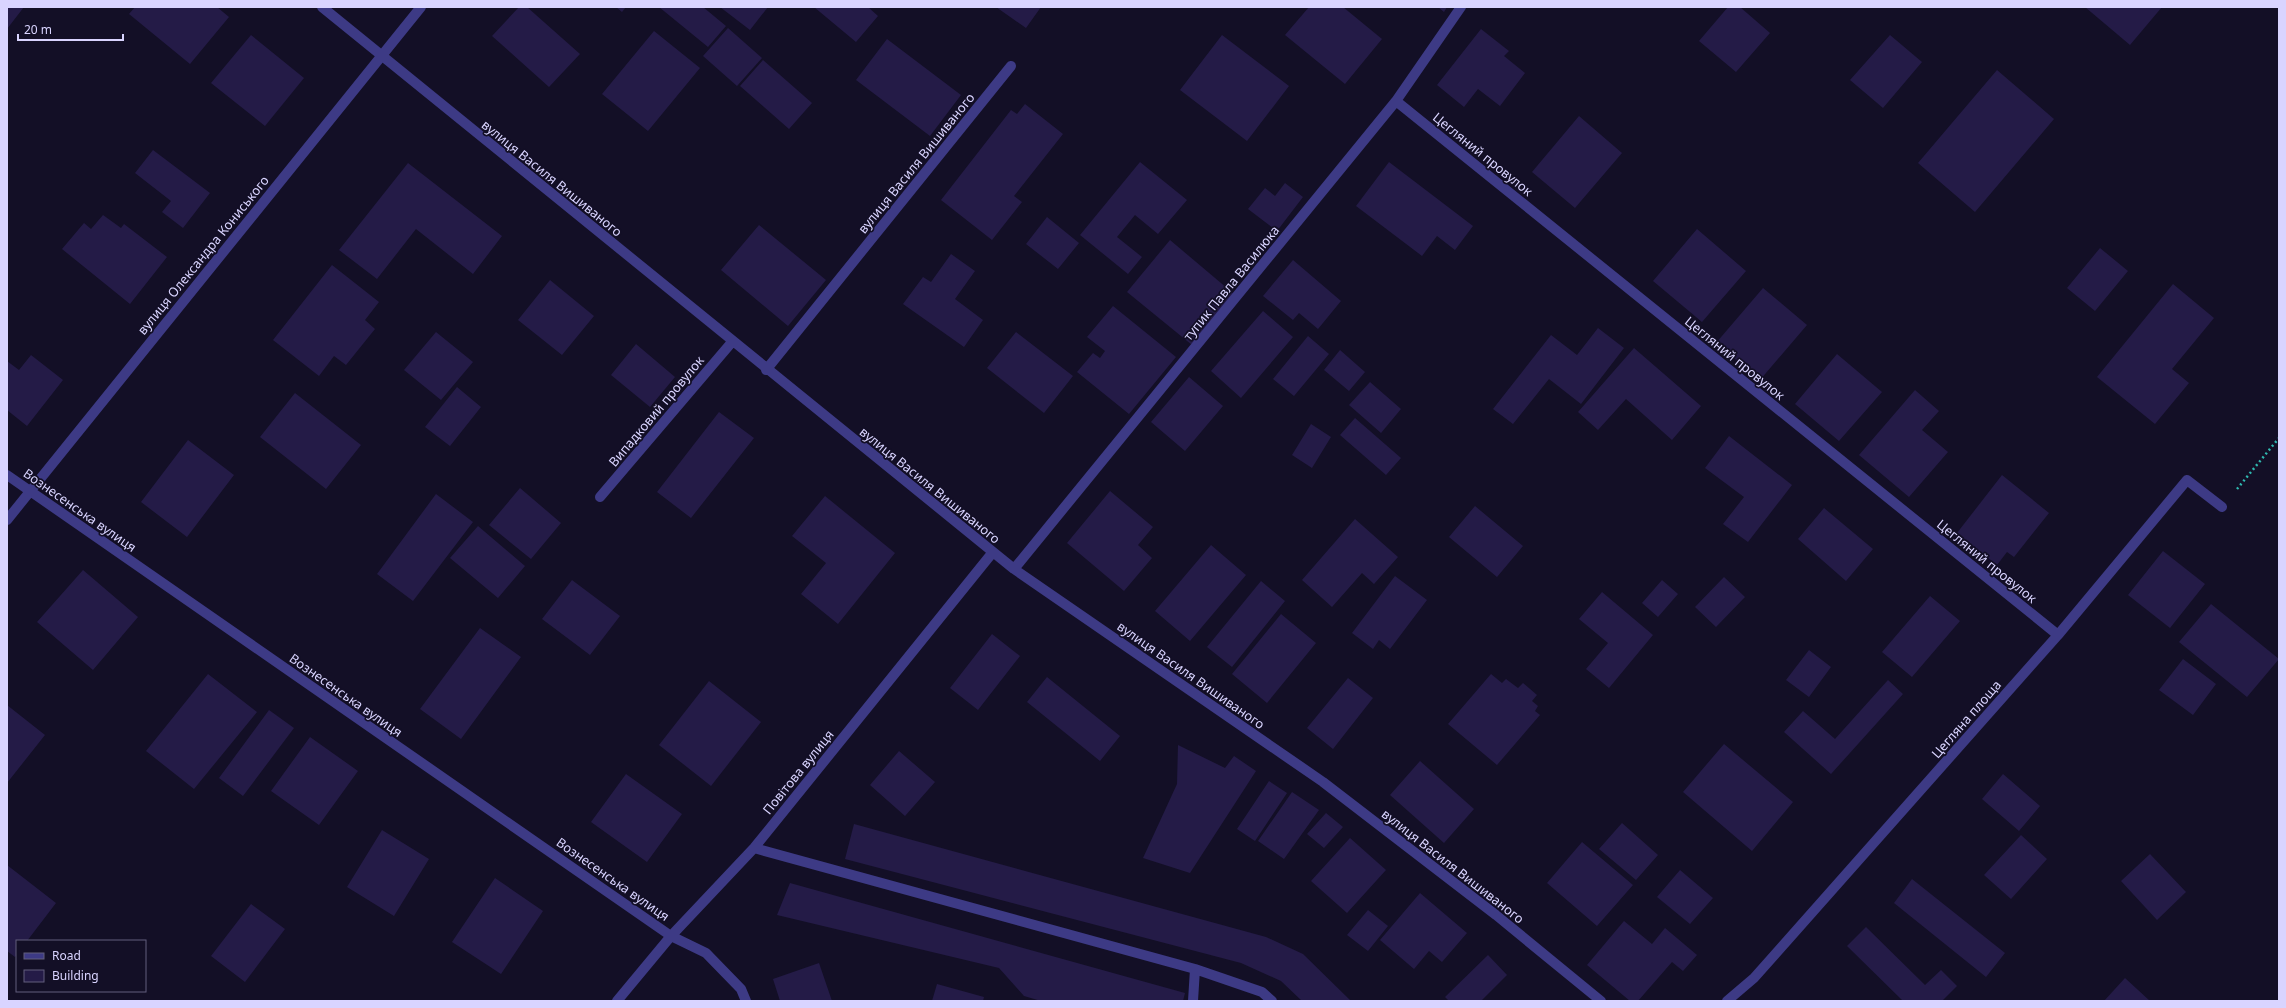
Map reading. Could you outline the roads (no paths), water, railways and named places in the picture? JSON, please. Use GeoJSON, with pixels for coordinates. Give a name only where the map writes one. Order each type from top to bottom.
{"type":"FeatureCollection","features":[{"type":"Feature","properties":{"kind":"street","name":"вулиця Василя Вишиваного"},"geometry":{"type":"LineString","coordinates":[[322,7],[766,370],[1014,569],[1322,782],[1496,915],[1601,1001]]}},
{"type":"Feature","properties":{"kind":"street","name":"вулиця Олександра Кониського"},"geometry":{"type":"LineString","coordinates":[[7,520],[421,7]]}},
{"type":"Feature","properties":{"kind":"street","name":"тупик Павла Василюка"},"geometry":{"type":"LineString","coordinates":[[1014,569],[1396,101],[1461,7]]}},
{"type":"Feature","properties":{"kind":"street","name":"вулиця Василя Вишиваного"},"geometry":{"type":"LineString","coordinates":[[766,370],[1011,66]]}},
{"type":"Feature","properties":{"kind":"street","name":"Цегляний провулок"},"geometry":{"type":"LineString","coordinates":[[1396,101],[2058,635]]}},
{"type":"Feature","properties":{"kind":"street","name":"Випадковий провулок"},"geometry":{"type":"LineString","coordinates":[[600,497],[732,342]]}},
{"type":"Feature","properties":{"kind":"street","name":"Вознесенська вулиця"},"geometry":{"type":"LineString","coordinates":[[7,475],[671,936],[706,954],[741,988],[746,1001]]}},
{"type":"Feature","properties":{"kind":"street","name":"Цегляна площа"},"geometry":{"type":"LineString","coordinates":[[1727,1001],[1754,978],[2058,635],[2187,480],[2222,507]]}},
{"type":"Feature","properties":{"kind":"street","name":"Повітова вулиця"},"geometry":{"type":"LineString","coordinates":[[617,1001],[671,936],[754,848],[993,552]]}},
{"type":"Feature","properties":{"kind":"street"},"geometry":{"type":"LineString","coordinates":[[754,848],[1195,969],[1262,992],[1272,1001]]}},
{"type":"Feature","properties":{"kind":"street"},"geometry":{"type":"LineString","coordinates":[[1193,1001],[1195,969]]}}]}
